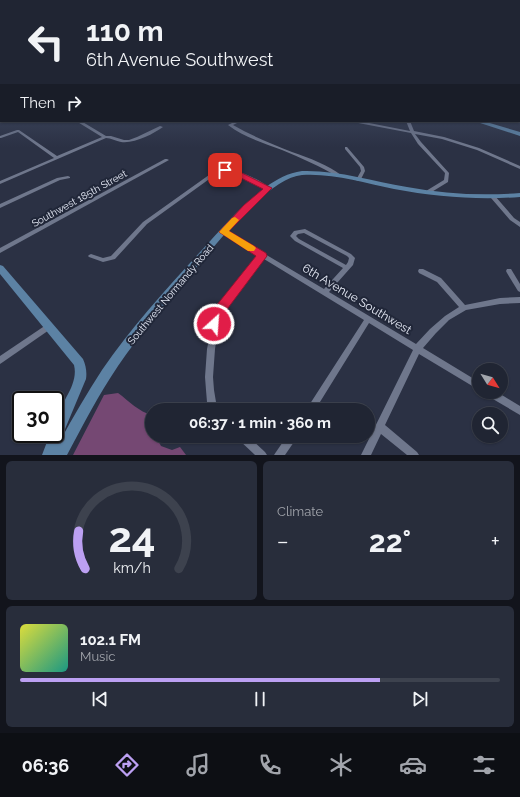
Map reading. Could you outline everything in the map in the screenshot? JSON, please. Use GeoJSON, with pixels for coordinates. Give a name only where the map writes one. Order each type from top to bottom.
{"type":"FeatureCollection","features":[{"type":"Feature","properties":{"kind":"street"},"geometry":{"type":"LineString","coordinates":[[80,122],[106,137]]}},
{"type":"Feature","properties":{"kind":"street"},"geometry":{"type":"LineString","coordinates":[[237,122],[230,125],[246,135],[300,157],[340,177]]}},
{"type":"Feature","properties":{"kind":"street"},"geometry":{"type":"LineString","coordinates":[[358,122],[460,143],[520,168]]}},
{"type":"Feature","properties":{"kind":"street"},"geometry":{"type":"LineString","coordinates":[[408,122],[412,132],[418,141],[447,173],[446,181],[428,192]]}},
{"type":"Feature","properties":{"kind":"street"},"geometry":{"type":"LineString","coordinates":[[480,122],[520,134]]}},
{"type":"Feature","properties":{"kind":"street"},"geometry":{"type":"LineString","coordinates":[[0,183],[106,137],[112,136],[119,140],[127,141],[161,127]]}},
{"type":"Feature","properties":{"kind":"street"},"geometry":{"type":"LineString","coordinates":[[1,137],[18,132],[57,158]]}},
{"type":"Feature","properties":{"kind":"street"},"geometry":{"type":"LineString","coordinates":[[346,148],[362,167],[363,171],[358,180]]}},
{"type":"Feature","properties":{"kind":"street","name":"Southwest 185th Street"},"geometry":{"type":"LineString","coordinates":[[0,251],[167,160]]}},
{"type":"Feature","properties":{"kind":"street"},"geometry":{"type":"LineString","coordinates":[[91,256],[103,260],[113,258],[145,223],[218,172],[225,170],[234,171],[268,188]]}},
{"type":"Feature","properties":{"kind":"street","name":"Southwest Normandy Road"},"geometry":{"type":"LineString","coordinates":[[60,455],[87,404],[123,349],[224,232],[268,188],[286,177],[303,173],[340,177],[448,195],[494,197],[520,195]]}},
{"type":"Feature","properties":{"kind":"street"},"geometry":{"type":"LineString","coordinates":[[0,206],[59,179],[68,177]]}},
{"type":"Feature","properties":{"kind":"street"},"geometry":{"type":"LineString","coordinates":[[494,197],[512,219],[520,225]]}},
{"type":"Feature","properties":{"kind":"street"},"geometry":{"type":"LineString","coordinates":[[325,293],[349,265],[352,258],[305,231],[296,232],[292,236],[349,265]]}},
{"type":"Feature","properties":{"kind":"street","name":"6th Avenue Southwest"},"geometry":{"type":"LineString","coordinates":[[224,232],[472,382]]}},
{"type":"Feature","properties":{"kind":"street"},"geometry":{"type":"LineString","coordinates":[[212,403],[210,390],[210,359],[216,314],[262,256]]}},
{"type":"Feature","properties":{"kind":"street"},"geometry":{"type":"LineString","coordinates":[[421,271],[439,280],[442,286],[464,308]]}},
{"type":"Feature","properties":{"kind":"street"},"geometry":{"type":"LineString","coordinates":[[509,271],[520,289]]}},
{"type":"Feature","properties":{"kind":"street"},"geometry":{"type":"LineString","coordinates":[[2,274],[49,326],[79,363],[81,371],[80,379],[53,442],[49,455]]}},
{"type":"Feature","properties":{"kind":"street"},"geometry":{"type":"LineString","coordinates":[[366,455],[417,349],[448,318],[464,308],[493,302],[520,300]]}},
{"type":"Feature","properties":{"kind":"street"},"geometry":{"type":"LineString","coordinates":[[314,403],[368,319]]}},
{"type":"Feature","properties":{"kind":"street"},"geometry":{"type":"LineString","coordinates":[[0,360],[49,326]]}},
{"type":"Feature","properties":{"kind":"street"},"geometry":{"type":"LineString","coordinates":[[501,399],[520,410]]}},
{"type":"Feature","properties":{"kind":"street"},"geometry":{"type":"LineString","coordinates":[[380,427],[414,455]]}},
{"type":"Feature","properties":{"kind":"street"},"geometry":{"type":"LineString","coordinates":[[249,443],[262,455]]}},
{"type":"Feature","properties":{"kind":"street"},"geometry":{"type":"LineString","coordinates":[[281,454],[288,443]]}},
{"type":"Feature","properties":{"kind":"shaded area"},"geometry":{"type":"Polygon","coordinates":[[[118,393],[145,413],[145,443],[160,443],[161,446],[172,450],[180,447],[186,455],[73,455],[104,395],[118,393]]]}},
{"type":"Feature","properties":{"kind":"slow traffic"},"geometry":{"type":"LineString","coordinates":[[235,220],[224,232],[251,248]]}},
{"type":"Feature","properties":{"kind":"route"},"geometry":{"type":"LineString","coordinates":[[214,324],[216,314],[262,256],[224,232],[268,188],[234,171],[225,170]]}}]}
